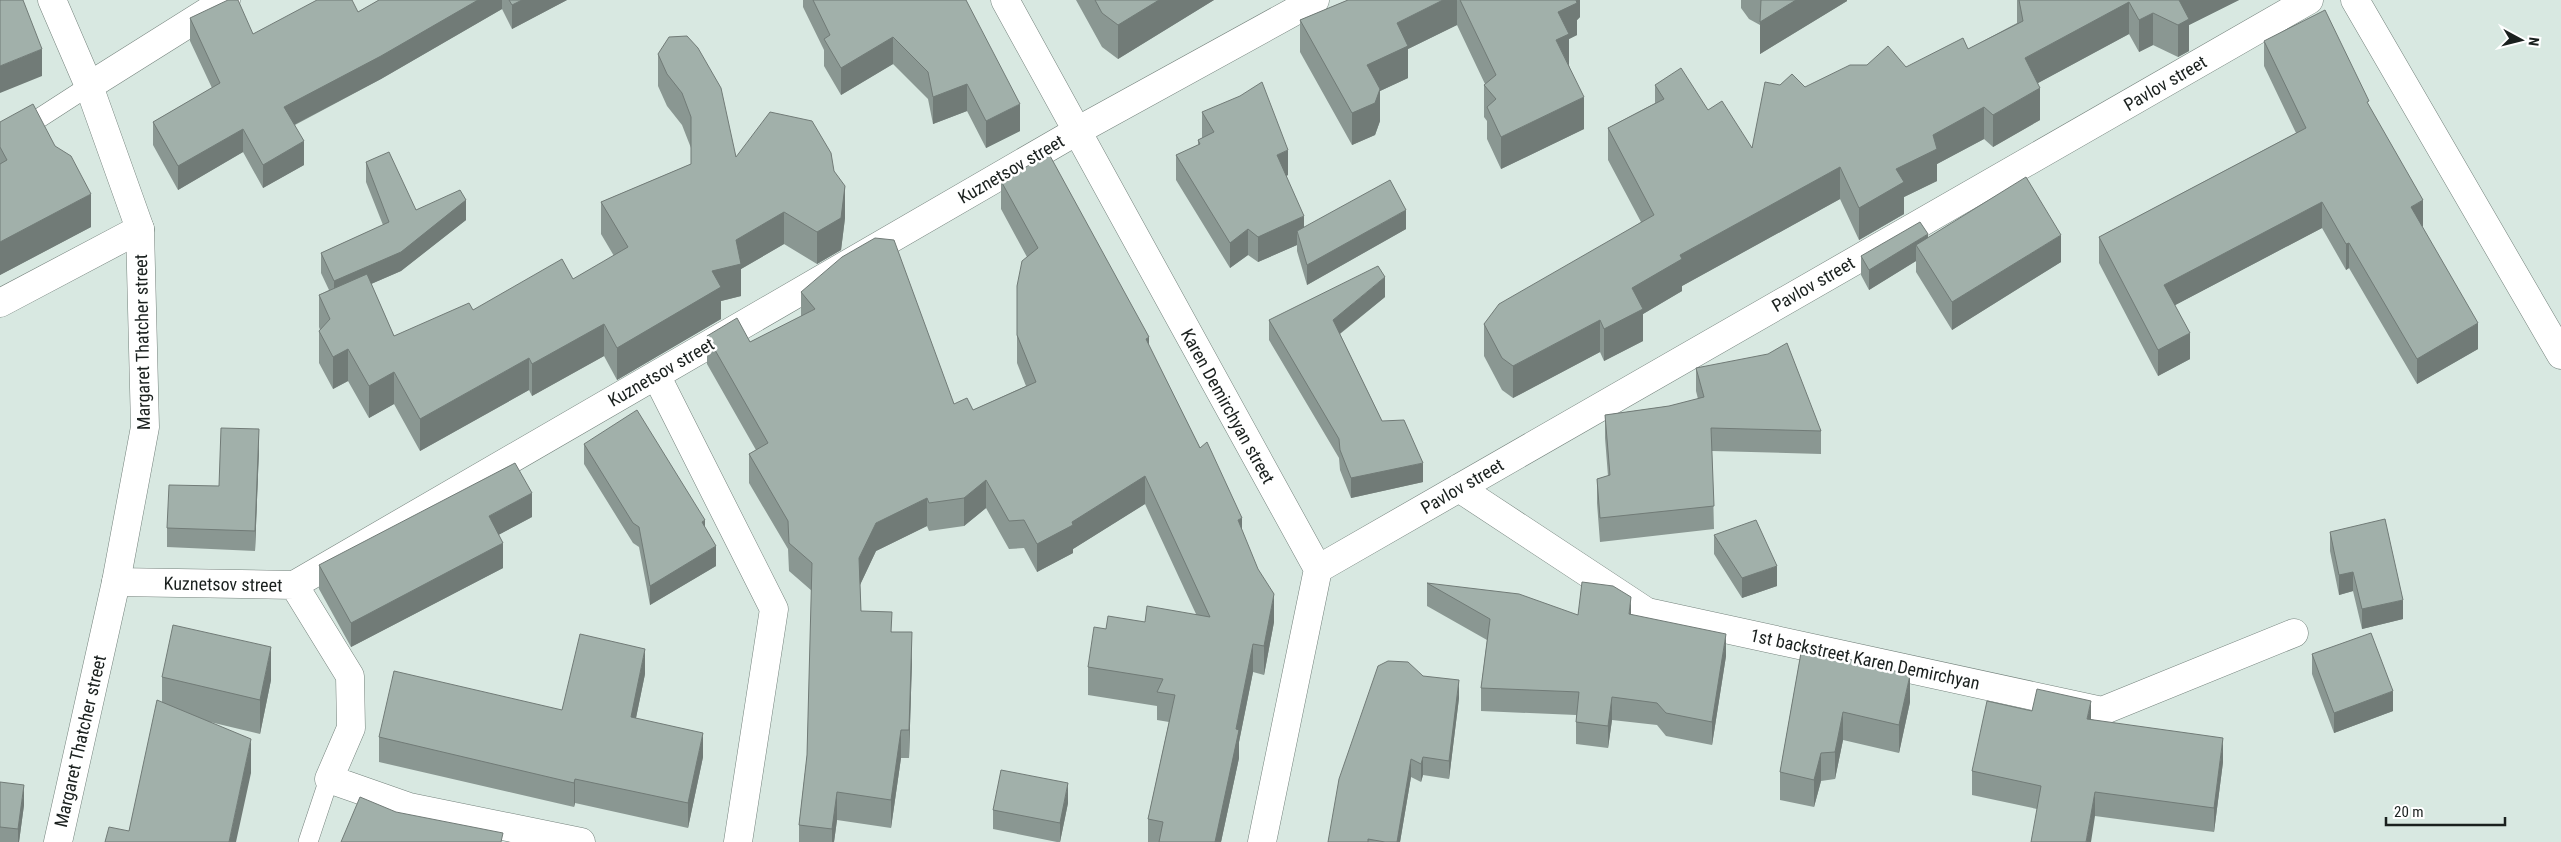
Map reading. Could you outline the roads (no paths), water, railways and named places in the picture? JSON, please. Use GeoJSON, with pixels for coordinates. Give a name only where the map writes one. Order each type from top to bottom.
{"type":"FeatureCollection","features":[{"type":"Feature","properties":{"kind":"street","name":"Margaret Thatcher street"},"geometry":{"type":"LineString","coordinates":[[52,0],[89,86],[140,229],[145,427],[116,582],[58,842]]}},
{"type":"Feature","properties":{"kind":"street"},"geometry":{"type":"LineString","coordinates":[[89,86],[226,0]]}},
{"type":"Feature","properties":{"kind":"street","name":"Karen Demirchyan street"},"geometry":{"type":"LineString","coordinates":[[1004,0],[1318,569]]}},
{"type":"Feature","properties":{"kind":"street","name":"Kuznetsov street"},"geometry":{"type":"LineString","coordinates":[[116,582],[294,585],[1077,131],[1315,0]]}},
{"type":"Feature","properties":{"kind":"street","name":"Pavlov street"},"geometry":{"type":"LineString","coordinates":[[1318,569],[2310,0]]}},
{"type":"Feature","properties":{"kind":"street"},"geometry":{"type":"LineString","coordinates":[[2355,0],[2561,355]]}},
{"type":"Feature","properties":{"kind":"street"},"geometry":{"type":"LineString","coordinates":[[0,303],[140,229]]}},
{"type":"Feature","properties":{"kind":"street"},"geometry":{"type":"LineString","coordinates":[[656,375],[774,609],[738,842]]}},
{"type":"Feature","properties":{"kind":"street","name":"1st backstreet Karen Demirchyan"},"geometry":{"type":"LineString","coordinates":[[1459,488],[1647,612],[2102,710],[2294,633]]}},
{"type":"Feature","properties":{"kind":"street"},"geometry":{"type":"LineString","coordinates":[[1262,842],[1318,569]]}},
{"type":"Feature","properties":{"kind":"street"},"geometry":{"type":"LineString","coordinates":[[294,585],[350,676],[351,728],[329,779],[409,807],[581,842]]}},
{"type":"Feature","properties":{"kind":"lane"},"geometry":{"type":"LineString","coordinates":[[0,137],[24,128],[89,86]]}},
{"type":"Feature","properties":{"kind":"lane"},"geometry":{"type":"LineString","coordinates":[[308,842],[329,779]]}}]}
